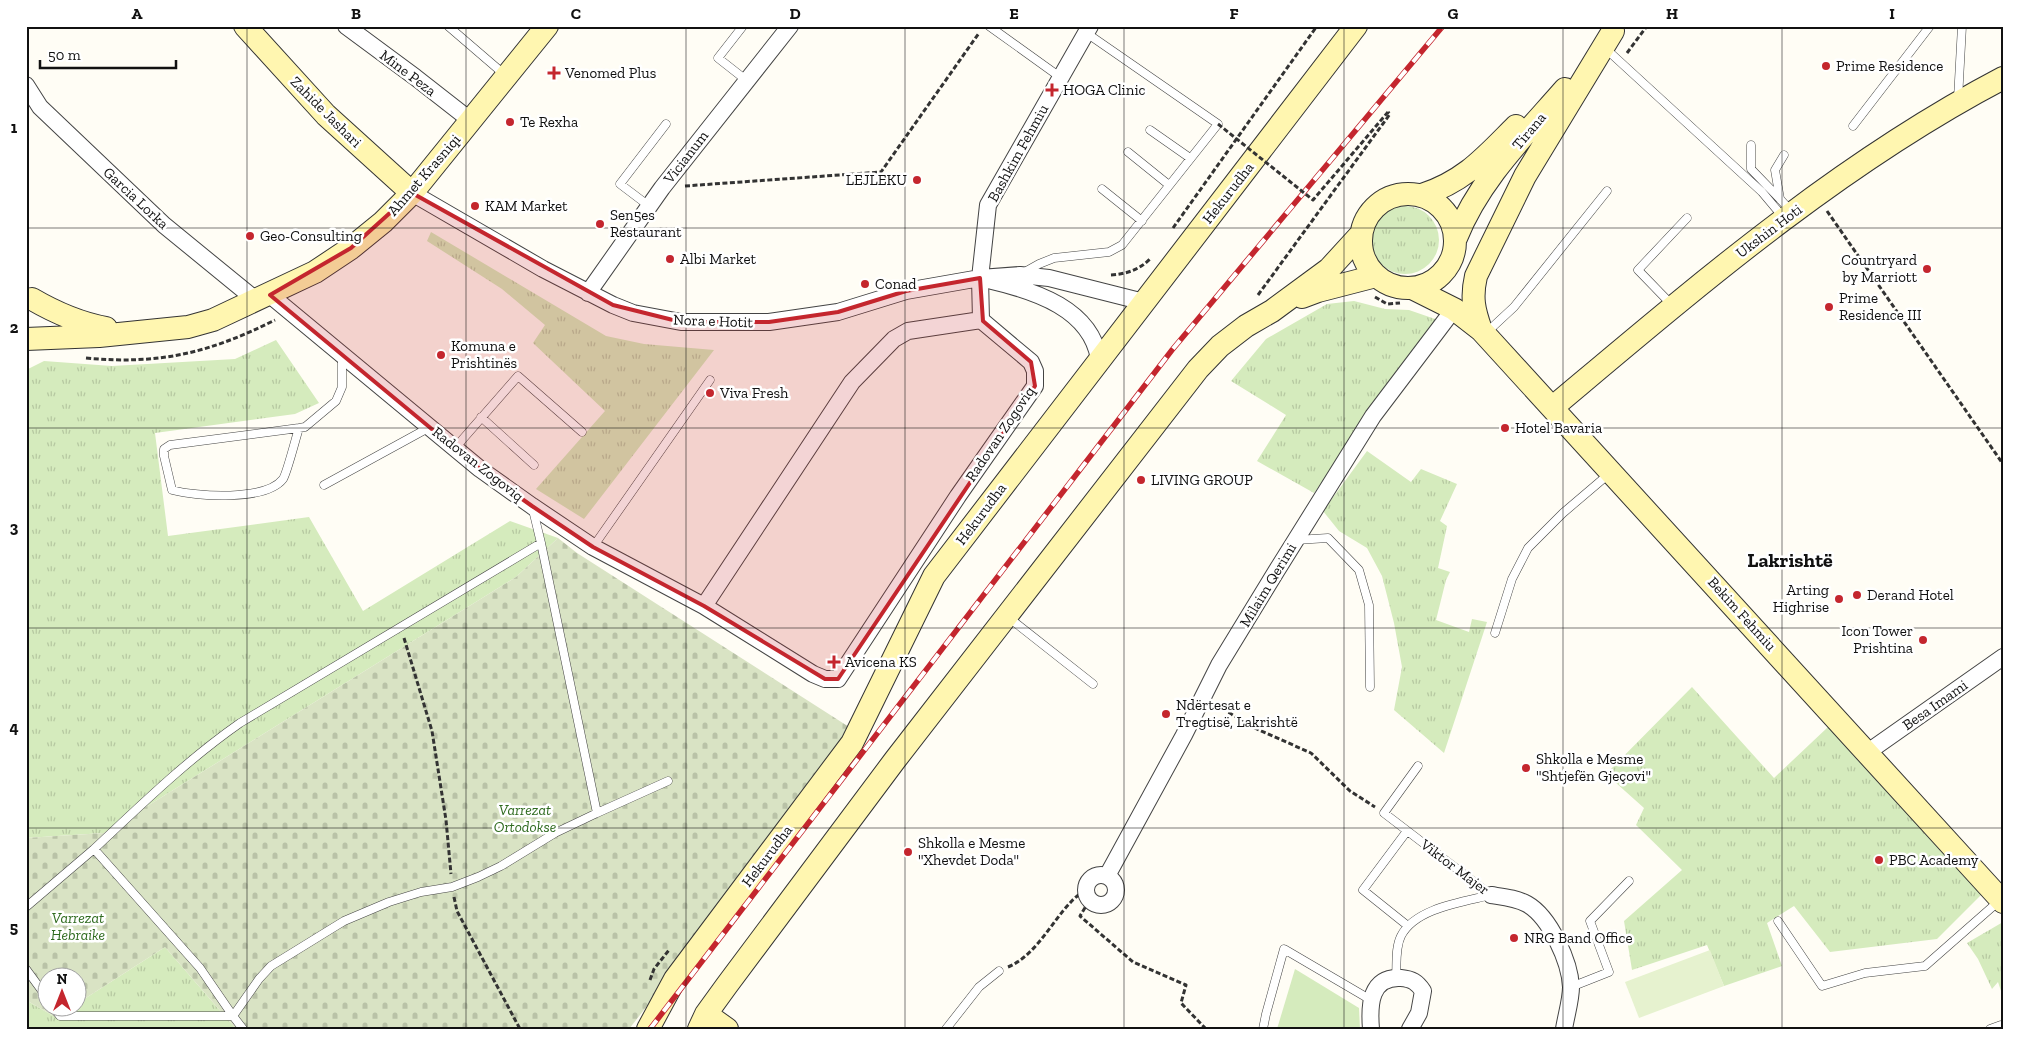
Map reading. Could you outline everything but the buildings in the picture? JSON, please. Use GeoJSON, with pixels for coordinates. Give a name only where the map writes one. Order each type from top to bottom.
{"type":"FeatureCollection","features":[{"type":"Feature","properties":{"kind":"main road","name":"Zahide Jashari"},"geometry":{"type":"LineString","coordinates":[[245,26],[326,115],[412,193]]}},
{"type":"Feature","properties":{"kind":"main road","name":"Ahmet Krasniqi"},"geometry":{"type":"LineString","coordinates":[[26,337],[99,336],[188,327],[213,320],[263,298],[314,272],[351,248],[383,222],[412,193],[547,26]]}},
{"type":"Feature","properties":{"kind":"main road","name":"Hekurudha"},"geometry":{"type":"LineString","coordinates":[[648,1029],[675,979],[852,743],[934,576],[1356,26]]}},
{"type":"Feature","properties":{"kind":"main road","name":"Tirana"},"geometry":{"type":"LineString","coordinates":[[1422,195],[1440,189],[1469,172],[1609,38]]}},
{"type":"Feature","properties":{"kind":"main road","name":"Tirana"},"geometry":{"type":"LineString","coordinates":[[1455,246],[1465,216],[1484,184],[1609,38]]}},
{"type":"Feature","properties":{"kind":"main road"},"geometry":{"type":"LineString","coordinates":[[1483,332],[1474,309],[1472,292],[1476,276],[1526,176],[1609,38]]}},
{"type":"Feature","properties":{"kind":"main road","name":"Ukshin Hoti"},"geometry":{"type":"LineString","coordinates":[[1553,407],[1786,210],[1958,103],[2003,78]]}},
{"type":"Feature","properties":{"kind":"main road"},"geometry":{"type":"LineString","coordinates":[[1264,304],[1318,290],[1371,284],[1386,284],[1399,288],[1408,296],[1437,279],[1448,268],[1455,246],[1453,224],[1446,212],[1435,202],[1422,195],[1406,193],[1390,197],[1376,206],[1366,219],[1361,234],[1361,251],[1371,284]]}},
{"type":"Feature","properties":{"kind":"main road"},"geometry":{"type":"LineString","coordinates":[[727,1029],[702,1022],[895,760],[1198,369],[1220,346],[1246,326],[1264,304],[1329,269],[1361,234]]}},
{"type":"Feature","properties":{"kind":"main road","name":"Bekim Fehmiu"},"geometry":{"type":"LineString","coordinates":[[1455,246],[1457,272],[1466,300],[1483,332]]}},
{"type":"Feature","properties":{"kind":"main road","name":"Ahmet Krasniqi"},"geometry":{"type":"LineString","coordinates":[[29,294],[55,312],[76,320],[132,333]]}},
{"type":"Feature","properties":{"kind":"main road"},"geometry":{"type":"LineString","coordinates":[[26,337],[34,320],[35,310],[29,294]]}},
{"type":"Feature","properties":{"kind":"main road","name":"Bekim Fehmiu"},"geometry":{"type":"LineString","coordinates":[[1408,296],[1454,309],[1483,332],[2002,901]]}},
{"type":"Feature","properties":{"kind":"street","name":"Mine Peza"},"geometry":{"type":"LineString","coordinates":[[346,26],[470,120]]}},
{"type":"Feature","properties":{"kind":"street","name":"Vicianum"},"geometry":{"type":"LineString","coordinates":[[588,293],[662,188],[790,26]]}},
{"type":"Feature","properties":{"kind":"street","name":"Bashkim Fehmiu"},"geometry":{"type":"LineString","coordinates":[[981,320],[980,278],[988,205],[1087,29]]}},
{"type":"Feature","properties":{"kind":"street","name":"Garcia Lorka"},"geometry":{"type":"LineString","coordinates":[[26,85],[40,107],[164,226],[263,298]]}},
{"type":"Feature","properties":{"kind":"street","name":"Nora e Hotit"},"geometry":{"type":"LineString","coordinates":[[412,193],[588,293],[633,313],[681,322],[768,322],[838,312],[906,291],[980,278],[1020,275],[1049,278],[1144,302]]}},
{"type":"Feature","properties":{"kind":"street","name":"Nora e Hotit"},"geometry":{"type":"LineString","coordinates":[[980,278],[1052,300],[1075,316],[1088,331],[1097,347],[1099,359]]}},
{"type":"Feature","properties":{"kind":"street","name":"Radovan Zogoviq"},"geometry":{"type":"LineString","coordinates":[[263,298],[342,355],[455,448],[532,506],[593,547],[704,606],[813,674],[826,679],[838,679],[958,496],[1035,386],[1035,371],[1031,362],[981,320]]}},
{"type":"Feature","properties":{"kind":"street","name":"Milaim Qerimi"},"geometry":{"type":"LineString","coordinates":[[1107,876],[1219,665],[1373,416],[1454,309]]}},
{"type":"Feature","properties":{"kind":"street"},"geometry":{"type":"LineString","coordinates":[[704,606],[852,382],[894,339],[908,331],[981,320]]}},
{"type":"Feature","properties":{"kind":"street","name":"Besa Imami"},"geometry":{"type":"LineString","coordinates":[[1868,754],[1875,747],[2003,657]]}},
{"type":"Feature","properties":{"kind":"street"},"geometry":{"type":"LineString","coordinates":[[1095,876],[1107,876],[1115,884],[1115,896],[1112,901],[1100,906],[1087,896],[1090,879],[1095,876]]}},
{"type":"Feature","properties":{"kind":"street","name":"Viktor Majer"},"geometry":{"type":"LineString","coordinates":[[1491,895],[1513,898],[1529,905],[1543,917],[1554,936],[1571,987],[1564,1029]]}},
{"type":"Feature","properties":{"kind":"street"},"geometry":{"type":"LineString","coordinates":[[1370,1029],[1371,1000],[1377,988],[1385,980],[1409,978],[1418,983],[1423,991],[1419,1013],[1410,1029]]}},
{"type":"Feature","properties":{"kind":"lane"},"geometry":{"type":"LineString","coordinates":[[448,26],[507,76]]}},
{"type":"Feature","properties":{"kind":"lane"},"geometry":{"type":"LineString","coordinates":[[743,26],[718,58],[746,80]]}},
{"type":"Feature","properties":{"kind":"lane"},"geometry":{"type":"LineString","coordinates":[[989,26],[1060,77]]}},
{"type":"Feature","properties":{"kind":"lane"},"geometry":{"type":"LineString","coordinates":[[1853,126],[1930,26]]}},
{"type":"Feature","properties":{"kind":"lane"},"geometry":{"type":"LineString","coordinates":[[1958,103],[1962,26]]}},
{"type":"Feature","properties":{"kind":"lane"},"geometry":{"type":"LineString","coordinates":[[1020,275],[1054,258],[1108,252],[1122,244],[1218,124],[1087,29]]}},
{"type":"Feature","properties":{"kind":"lane"},"geometry":{"type":"LineString","coordinates":[[1609,38],[1762,192],[1786,210]]}},
{"type":"Feature","properties":{"kind":"lane"},"geometry":{"type":"LineString","coordinates":[[649,206],[620,184],[666,124]]}},
{"type":"Feature","properties":{"kind":"lane"},"geometry":{"type":"LineString","coordinates":[[1150,130],[1190,158]]}},
{"type":"Feature","properties":{"kind":"lane"},"geometry":{"type":"LineString","coordinates":[[1751,145],[1751,169],[1786,210]]}},
{"type":"Feature","properties":{"kind":"lane"},"geometry":{"type":"LineString","coordinates":[[1128,152],[1169,185]]}},
{"type":"Feature","properties":{"kind":"lane"},"geometry":{"type":"LineString","coordinates":[[1784,155],[1774,170],[1786,210]]}},
{"type":"Feature","properties":{"kind":"lane"},"geometry":{"type":"LineString","coordinates":[[1102,188],[1142,221]]}},
{"type":"Feature","properties":{"kind":"lane"},"geometry":{"type":"LineString","coordinates":[[1483,332],[1514,307],[1606,191]]}},
{"type":"Feature","properties":{"kind":"lane"},"geometry":{"type":"LineString","coordinates":[[1673,306],[1638,270],[1687,218]]}},
{"type":"Feature","properties":{"kind":"lane"},"geometry":{"type":"LineString","coordinates":[[299,428],[283,479],[267,490],[230,496],[182,493],[172,490],[164,448],[170,445],[305,427],[336,401],[342,387],[342,355]]}},
{"type":"Feature","properties":{"kind":"lane"},"geometry":{"type":"LineString","coordinates":[[455,448],[518,376],[582,432]]}},
{"type":"Feature","properties":{"kind":"lane"},"geometry":{"type":"LineString","coordinates":[[593,547],[710,380]]}},
{"type":"Feature","properties":{"kind":"lane"},"geometry":{"type":"LineString","coordinates":[[481,417],[534,465]]}},
{"type":"Feature","properties":{"kind":"lane"},"geometry":{"type":"LineString","coordinates":[[324,484],[430,427]]}},
{"type":"Feature","properties":{"kind":"lane"},"geometry":{"type":"LineString","coordinates":[[1495,633],[1512,579],[1528,548],[1563,513],[1612,472]]}},
{"type":"Feature","properties":{"kind":"lane"},"geometry":{"type":"LineString","coordinates":[[532,506],[597,813]]}},
{"type":"Feature","properties":{"kind":"lane"},"geometry":{"type":"LineString","coordinates":[[1296,540],[1328,538],[1358,570],[1369,605],[1370,687]]}},
{"type":"Feature","properties":{"kind":"lane"},"geometry":{"type":"LineString","coordinates":[[26,907],[94,849],[165,782],[205,748],[249,718],[541,543]]}},
{"type":"Feature","properties":{"kind":"lane"},"geometry":{"type":"LineString","coordinates":[[1006,615],[1093,684]]}},
{"type":"Feature","properties":{"kind":"lane"},"geometry":{"type":"LineString","coordinates":[[1407,831],[1384,813],[1418,766]]}},
{"type":"Feature","properties":{"kind":"lane"},"geometry":{"type":"LineString","coordinates":[[88,1016],[233,1016],[271,966],[344,921],[389,902],[421,892],[452,887],[501,866],[555,833],[668,781]]}},
{"type":"Feature","properties":{"kind":"lane","name":"Viktor Majer"},"geometry":{"type":"LineString","coordinates":[[1408,926],[1363,890],[1407,831],[1491,895]]}},
{"type":"Feature","properties":{"kind":"lane"},"geometry":{"type":"LineString","coordinates":[[94,849],[200,968],[243,1029]]}},
{"type":"Feature","properties":{"kind":"lane"},"geometry":{"type":"LineString","coordinates":[[1571,987],[1609,972],[1590,921],[1629,881]]}},
{"type":"Feature","properties":{"kind":"lane"},"geometry":{"type":"LineString","coordinates":[[1396,978],[1398,947],[1401,936],[1408,926],[1422,915],[1491,895]]}},
{"type":"Feature","properties":{"kind":"lane","name":"Bekim Fehmiu"},"geometry":{"type":"LineString","coordinates":[[1778,921],[1822,986],[1865,973],[1925,966],[2002,901]]}},
{"type":"Feature","properties":{"kind":"lane"},"geometry":{"type":"LineString","coordinates":[[1263,1029],[1284,949],[1371,1000]]}},
{"type":"Feature","properties":{"kind":"lane"},"geometry":{"type":"LineString","coordinates":[[26,969],[38,985]]}},
{"type":"Feature","properties":{"kind":"lane"},"geometry":{"type":"LineString","coordinates":[[946,1029],[979,987],[999,971]]}},
{"type":"Feature","properties":{"kind":"lane"},"geometry":{"type":"LineString","coordinates":[[1990,1029],[2001,1024]]}},
{"type":"Feature","properties":{"kind":"path"},"geometry":{"type":"LineString","coordinates":[[662,188],[881,172],[984,26]]}},
{"type":"Feature","properties":{"kind":"path"},"geometry":{"type":"LineString","coordinates":[[1169,234],[1317,26]]}},
{"type":"Feature","properties":{"kind":"path"},"geometry":{"type":"LineString","coordinates":[[1218,124],[1313,200],[1388,112],[1390,114],[1264,304]]}},
{"type":"Feature","properties":{"kind":"path"},"geometry":{"type":"LineString","coordinates":[[1824,206],[2003,464]]}},
{"type":"Feature","properties":{"kind":"path"},"geometry":{"type":"LineString","coordinates":[[1110,275],[1125,274],[1138,268],[1153,254]]}},
{"type":"Feature","properties":{"kind":"path"},"geometry":{"type":"LineString","coordinates":[[1371,284],[1387,304],[1408,296]]}},
{"type":"Feature","properties":{"kind":"path"},"geometry":{"type":"LineString","coordinates":[[401,628],[432,731],[446,820],[452,887],[457,911],[520,1029]]}},
{"type":"Feature","properties":{"kind":"path"},"geometry":{"type":"LineString","coordinates":[[1204,696],[1248,725],[1310,753],[1350,791],[1384,813]]}},
{"type":"Feature","properties":{"kind":"path"},"geometry":{"type":"LineString","coordinates":[[999,971],[1014,965],[1040,941],[1071,902],[1087,896]]}},
{"type":"Feature","properties":{"kind":"path"},"geometry":{"type":"LineString","coordinates":[[1087,896],[1080,916],[1133,962],[1186,985],[1181,1003],[1206,1029]]}},
{"type":"Feature","properties":{"kind":"highlighted area"},"geometry":{"type":"Polygon","coordinates":[[[412,193],[613,305],[681,322],[769,322],[838,312],[906,291],[980,278],[983,321],[1031,362],[1035,386],[838,679],[825,679],[704,606],[593,547],[532,506],[480,469],[270,295],[351,248],[412,193]]]}},
{"type":"Feature","properties":{"kind":"green space"},"geometry":{"type":"Polygon","coordinates":[[[1405,206],[1418,209],[1429,216],[1436,227],[1439,240],[1436,253],[1429,264],[1418,271],[1405,274],[1392,271],[1381,264],[1374,253],[1371,240],[1374,227],[1381,216],[1392,209],[1405,206]]]}},
{"type":"Feature","properties":{"kind":"green space"},"geometry":{"type":"Polygon","coordinates":[[[431,232],[606,336],[644,344],[714,350],[584,519],[536,489],[605,411],[533,343],[545,325],[502,289],[427,241],[431,232]]]}},
{"type":"Feature","properties":{"kind":"green space"},"geometry":{"type":"Polygon","coordinates":[[[1354,301],[1385,309],[1409,310],[1438,320],[1314,493],[1257,461],[1286,415],[1231,381],[1266,339],[1327,304],[1354,301]]]}},
{"type":"Feature","properties":{"kind":"green space"},"geometry":{"type":"Polygon","coordinates":[[[276,340],[319,403],[295,414],[155,433],[168,536],[309,517],[363,611],[510,521],[558,538],[516,577],[104,833],[26,838],[26,437],[29,394],[26,394],[26,370],[44,361],[112,366],[235,359],[276,340]]]}},
{"type":"Feature","properties":{"kind":"green space"},"geometry":{"type":"Polygon","coordinates":[[[1367,451],[1411,482],[1421,469],[1457,484],[1440,521],[1447,526],[1438,568],[1450,572],[1446,580],[1436,620],[1469,632],[1472,619],[1487,622],[1444,753],[1394,710],[1402,667],[1394,623],[1382,576],[1367,548],[1339,531],[1323,511],[1367,451]]]}},
{"type":"Feature","properties":{"kind":"green space","name":"Varrezat Ortodokse"},"geometry":{"type":"Polygon","coordinates":[[[558,538],[577,553],[860,734],[629,1029],[236,1029],[165,947],[88,997],[88,968],[38,968],[38,1007],[26,1000],[26,838],[104,833],[516,577],[558,538]]]}},
{"type":"Feature","properties":{"kind":"green space"},"geometry":{"type":"Polygon","coordinates":[[[1692,687],[1774,778],[1828,727],[1983,893],[1937,939],[1830,952],[1794,906],[1767,923],[1782,966],[1724,986],[1707,945],[1632,970],[1624,921],[1682,870],[1636,825],[1644,808],[1606,774],[1692,687]]]}},
{"type":"Feature","properties":{"kind":"green space"},"geometry":{"type":"Polygon","coordinates":[[[2003,922],[2003,997],[1998,982],[1992,989],[1978,959],[1967,943],[2003,922]]]}},
{"type":"Feature","properties":{"kind":"green space"},"geometry":{"type":"Polygon","coordinates":[[[165,947],[236,1029],[26,1029],[26,1000],[38,1007],[38,1018],[88,1018],[88,997],[165,947]]]}},
{"type":"Feature","properties":{"kind":"green space"},"geometry":{"type":"Polygon","coordinates":[[[1710,950],[1724,986],[1639,1018],[1625,982],[1710,950]]]}},
{"type":"Feature","properties":{"kind":"green space"},"geometry":{"type":"Polygon","coordinates":[[[1295,969],[1359,1008],[1360,1029],[1277,1029],[1295,969]]]}},
{"type":"Feature","properties":{"kind":"railway"},"geometry":{"type":"LineString","coordinates":[[650,1029],[1172,350],[1443,26]]}},
{"type":"Feature","properties":{"kind":"place","name":"Prime Residence"},"geometry":{"type":"Point","coordinates":[1826,66]}},
{"type":"Feature","properties":{"kind":"place","name":"Venomed Plus"},"geometry":{"type":"Point","coordinates":[554,73]}},
{"type":"Feature","properties":{"kind":"place","name":"HOGA Clinic"},"geometry":{"type":"Point","coordinates":[1052,90]}},
{"type":"Feature","properties":{"kind":"place","name":"Te Rexha"},"geometry":{"type":"Point","coordinates":[510,122]}},
{"type":"Feature","properties":{"kind":"place","name":"LEJLEKU"},"geometry":{"type":"Point","coordinates":[917,180]}},
{"type":"Feature","properties":{"kind":"place","name":"KAM Market"},"geometry":{"type":"Point","coordinates":[475,206]}},
{"type":"Feature","properties":{"kind":"place","name":"Sen5es Restaurant"},"geometry":{"type":"Point","coordinates":[600,224]}},
{"type":"Feature","properties":{"kind":"place","name":"Geo-Consulting"},"geometry":{"type":"Point","coordinates":[250,236]}},
{"type":"Feature","properties":{"kind":"place","name":"Albi Market"},"geometry":{"type":"Point","coordinates":[670,259]}},
{"type":"Feature","properties":{"kind":"place","name":"Countryard by Marriott"},"geometry":{"type":"Point","coordinates":[1927,269]}},
{"type":"Feature","properties":{"kind":"place","name":"Conad"},"geometry":{"type":"Point","coordinates":[865,284]}},
{"type":"Feature","properties":{"kind":"place","name":"Prime Residence III"},"geometry":{"type":"Point","coordinates":[1829,307]}},
{"type":"Feature","properties":{"kind":"place","name":"Komuna e Prishtinës"},"geometry":{"type":"Point","coordinates":[441,355]}},
{"type":"Feature","properties":{"kind":"place","name":"Viva Fresh"},"geometry":{"type":"Point","coordinates":[710,393]}},
{"type":"Feature","properties":{"kind":"place","name":"Hotel Bavaria"},"geometry":{"type":"Point","coordinates":[1505,428]}},
{"type":"Feature","properties":{"kind":"place","name":"LIVING GROUP"},"geometry":{"type":"Point","coordinates":[1141,480]}},
{"type":"Feature","properties":{"kind":"place","name":"Derand Hotel"},"geometry":{"type":"Point","coordinates":[1857,595]}},
{"type":"Feature","properties":{"kind":"place","name":"Arting Highrise"},"geometry":{"type":"Point","coordinates":[1839,599]}},
{"type":"Feature","properties":{"kind":"place","name":"Icon Tower Prishtina"},"geometry":{"type":"Point","coordinates":[1923,640]}},
{"type":"Feature","properties":{"kind":"place","name":"Avicena KS"},"geometry":{"type":"Point","coordinates":[834,662]}},
{"type":"Feature","properties":{"kind":"place","name":"Ndërtesat e Tregtisë, Lakrishtë"},"geometry":{"type":"Point","coordinates":[1166,714]}},
{"type":"Feature","properties":{"kind":"place","name":"Shkolla e Mesme \"Shtjefën Gjeçovi\""},"geometry":{"type":"Point","coordinates":[1526,768]}},
{"type":"Feature","properties":{"kind":"place","name":"Shkolla e Mesme \"Xhevdet Doda\""},"geometry":{"type":"Point","coordinates":[908,852]}},
{"type":"Feature","properties":{"kind":"place","name":"PBC Academy"},"geometry":{"type":"Point","coordinates":[1879,860]}},
{"type":"Feature","properties":{"kind":"place","name":"NRG Band Office"},"geometry":{"type":"Point","coordinates":[1514,938]}},
{"type":"Feature","properties":{"kind":"district","name":"Lakrishtë"},"geometry":{"type":"Point","coordinates":[1790,560]}},
{"type":"Feature","properties":{"kind":"park label","name":"Varrezat Hebraike"},"geometry":{"type":"Point","coordinates":[78,926]}}]}
